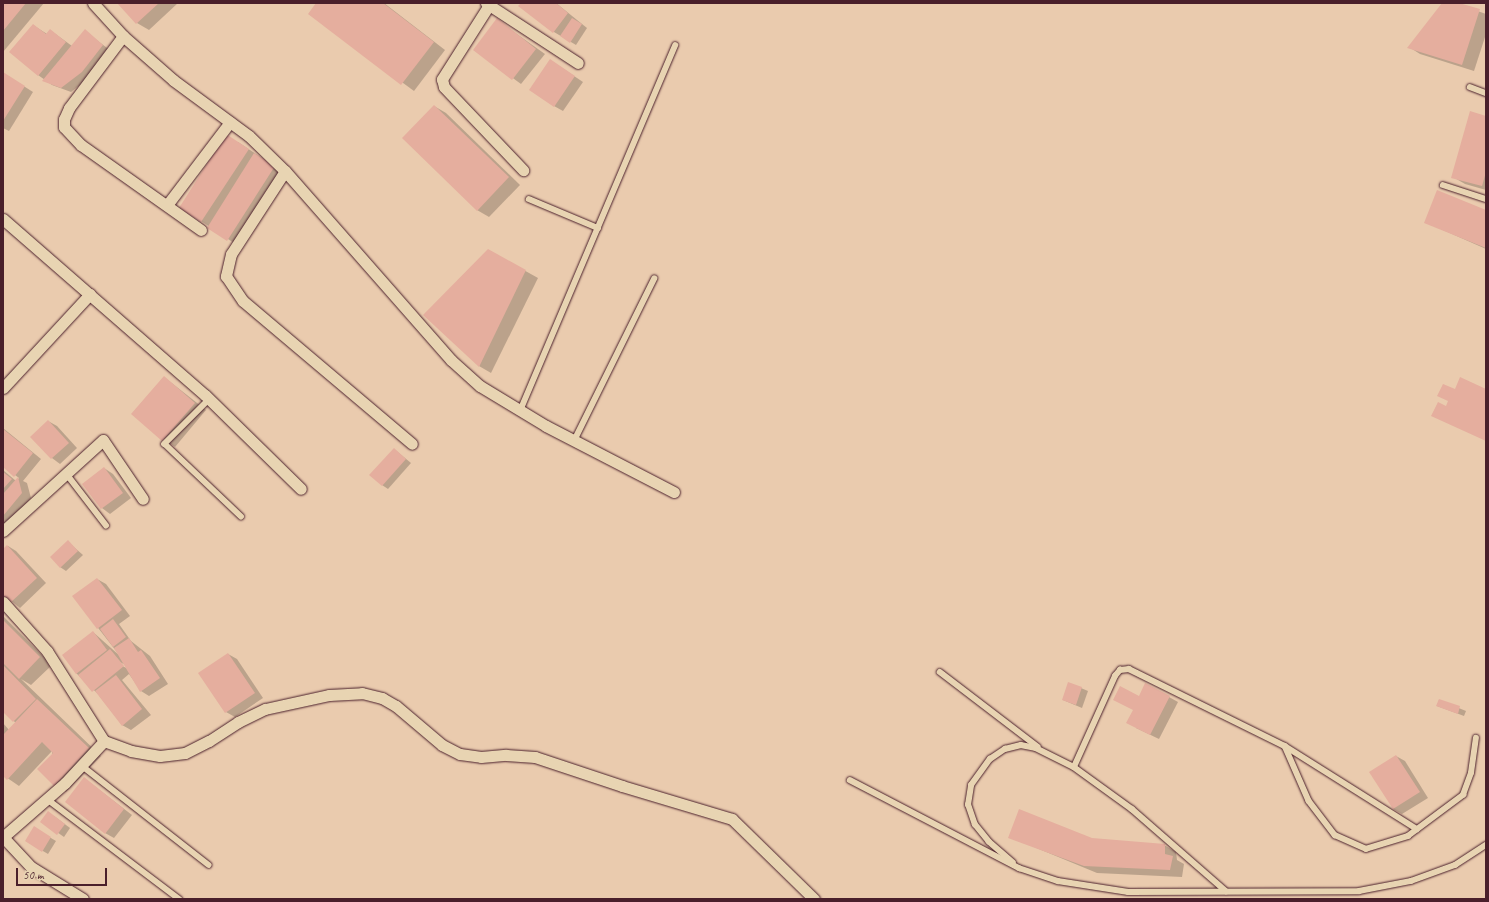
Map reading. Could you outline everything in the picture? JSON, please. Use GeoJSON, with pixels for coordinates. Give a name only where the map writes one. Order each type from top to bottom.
{"type":"FeatureCollection","features":[{"type":"Feature","properties":{"kind":"street"},"geometry":{"type":"LineString","coordinates":[[93,3],[123,36],[173,80],[230,122],[285,171],[451,360],[480,386],[520,411],[574,441],[674,492]]}},
{"type":"Feature","properties":{"kind":"street"},"geometry":{"type":"LineString","coordinates":[[523,170],[444,87],[442,79],[487,4],[578,63]]}},
{"type":"Feature","properties":{"kind":"street"},"geometry":{"type":"LineString","coordinates":[[123,36],[69,108],[64,119],[64,127],[81,145],[202,230]]}},
{"type":"Feature","properties":{"kind":"street"},"geometry":{"type":"LineString","coordinates":[[167,205],[230,122]]}},
{"type":"Feature","properties":{"kind":"street"},"geometry":{"type":"LineString","coordinates":[[285,171],[231,254],[226,276],[243,301],[412,444]]}},
{"type":"Feature","properties":{"kind":"street"},"geometry":{"type":"LineString","coordinates":[[3,218],[210,399],[301,489]]}},
{"type":"Feature","properties":{"kind":"street"},"geometry":{"type":"LineString","coordinates":[[3,388],[90,294]]}},
{"type":"Feature","properties":{"kind":"street"},"geometry":{"type":"LineString","coordinates":[[3,531],[66,472],[103,440],[143,499]]}},
{"type":"Feature","properties":{"kind":"street"},"geometry":{"type":"LineString","coordinates":[[3,602],[47,651],[104,741],[160,756],[184,753],[238,722],[265,709],[329,695],[362,693],[382,698],[396,706],[442,745],[460,754],[481,757],[506,755],[535,757],[622,786],[732,819],[814,899]]}},
{"type":"Feature","properties":{"kind":"street"},"geometry":{"type":"LineString","coordinates":[[83,899],[31,867],[3,837],[47,798],[104,741]]}},
{"type":"Feature","properties":{"kind":"lane"},"geometry":{"type":"LineString","coordinates":[[520,411],[675,46]]}},
{"type":"Feature","properties":{"kind":"lane"},"geometry":{"type":"LineString","coordinates":[[1470,87],[1486,93]]}},
{"type":"Feature","properties":{"kind":"lane"},"geometry":{"type":"LineString","coordinates":[[1443,185],[1486,199]]}},
{"type":"Feature","properties":{"kind":"lane"},"geometry":{"type":"LineString","coordinates":[[529,199],[598,228]]}},
{"type":"Feature","properties":{"kind":"lane"},"geometry":{"type":"LineString","coordinates":[[574,441],[654,279]]}},
{"type":"Feature","properties":{"kind":"lane"},"geometry":{"type":"LineString","coordinates":[[210,399],[165,444],[241,516]]}},
{"type":"Feature","properties":{"kind":"lane"},"geometry":{"type":"LineString","coordinates":[[66,472],[106,525]]}},
{"type":"Feature","properties":{"kind":"lane"},"geometry":{"type":"LineString","coordinates":[[1074,767],[1115,676],[1120,670],[1129,669],[1285,746],[1418,829]]}},
{"type":"Feature","properties":{"kind":"lane"},"geometry":{"type":"LineString","coordinates":[[940,672],[1045,752],[1074,767],[1132,809],[1226,891]]}},
{"type":"Feature","properties":{"kind":"lane"},"geometry":{"type":"LineString","coordinates":[[1285,746],[1309,800],[1335,835],[1366,849],[1408,836],[1462,794],[1471,773],[1476,738]]}},
{"type":"Feature","properties":{"kind":"lane"},"geometry":{"type":"LineString","coordinates":[[1018,868],[989,842],[975,824],[968,805],[971,785],[990,759],[1005,749],[1021,746],[1045,752]]}},
{"type":"Feature","properties":{"kind":"lane"},"geometry":{"type":"LineString","coordinates":[[81,765],[209,865]]}},
{"type":"Feature","properties":{"kind":"lane"},"geometry":{"type":"LineString","coordinates":[[850,780],[1018,868],[1058,881],[1128,892],[1359,892],[1411,881],[1447,868],[1486,845]]}},
{"type":"Feature","properties":{"kind":"lane"},"geometry":{"type":"LineString","coordinates":[[47,798],[179,899]]}},
{"type":"Feature","properties":{"kind":"building"},"geometry":{"type":"Polygon","coordinates":[[[3,3],[26,3],[3,31],[3,3]]]}},
{"type":"Feature","properties":{"kind":"building"},"geometry":{"type":"Polygon","coordinates":[[[117,3],[159,3],[136,24],[117,3]]]}},
{"type":"Feature","properties":{"kind":"building"},"geometry":{"type":"Polygon","coordinates":[[[316,3],[383,3],[434,42],[401,85],[308,14],[316,3]]]}},
{"type":"Feature","properties":{"kind":"building"},"geometry":{"type":"Polygon","coordinates":[[[521,3],[556,3],[568,13],[553,33],[518,6],[521,3]]]}},
{"type":"Feature","properties":{"kind":"building"},"geometry":{"type":"Polygon","coordinates":[[[1442,3],[1459,3],[1480,9],[1462,65],[1407,48],[1442,3]]]}},
{"type":"Feature","properties":{"kind":"building"},"geometry":{"type":"Polygon","coordinates":[[[497,18],[536,49],[512,80],[473,50],[497,18]]]}},
{"type":"Feature","properties":{"kind":"building"},"geometry":{"type":"Polygon","coordinates":[[[572,18],[582,24],[570,43],[560,36],[572,18]]]}},
{"type":"Feature","properties":{"kind":"building"},"geometry":{"type":"Polygon","coordinates":[[[33,24],[46,34],[50,29],[66,42],[38,76],[9,52],[33,24]]]}},
{"type":"Feature","properties":{"kind":"building"},"geometry":{"type":"Polygon","coordinates":[[[85,29],[103,45],[82,72],[61,88],[42,81],[85,29]]]}},
{"type":"Feature","properties":{"kind":"building"},"geometry":{"type":"Polygon","coordinates":[[[550,59],[575,76],[554,107],[529,90],[550,59]]]}},
{"type":"Feature","properties":{"kind":"building"},"geometry":{"type":"Polygon","coordinates":[[[3,72],[25,86],[3,121],[3,72]]]}},
{"type":"Feature","properties":{"kind":"building"},"geometry":{"type":"Polygon","coordinates":[[[434,105],[509,177],[477,211],[402,138],[434,105]]]}},
{"type":"Feature","properties":{"kind":"building"},"geometry":{"type":"Polygon","coordinates":[[[1470,111],[1486,116],[1486,172],[1482,186],[1451,178],[1470,111]]]}},
{"type":"Feature","properties":{"kind":"building"},"geometry":{"type":"Polygon","coordinates":[[[226,134],[249,149],[201,222],[179,208],[226,134]]]}},
{"type":"Feature","properties":{"kind":"building"},"geometry":{"type":"Polygon","coordinates":[[[254,153],[275,166],[227,241],[207,228],[254,153]]]}},
{"type":"Feature","properties":{"kind":"building"},"geometry":{"type":"Polygon","coordinates":[[[1437,190],[1486,210],[1486,248],[1424,223],[1437,190]]]}},
{"type":"Feature","properties":{"kind":"building"},"geometry":{"type":"Polygon","coordinates":[[[488,249],[526,270],[479,367],[423,315],[488,249]]]}},
{"type":"Feature","properties":{"kind":"building"},"geometry":{"type":"Polygon","coordinates":[[[164,376],[195,403],[162,441],[131,414],[164,376]]]}},
{"type":"Feature","properties":{"kind":"building"},"geometry":{"type":"Polygon","coordinates":[[[1460,377],[1486,389],[1486,441],[1431,416],[1438,402],[1446,406],[1448,401],[1437,396],[1443,384],[1455,389],[1460,377]]]}},
{"type":"Feature","properties":{"kind":"building"},"geometry":{"type":"Polygon","coordinates":[[[48,420],[69,443],[51,459],[30,437],[48,420]]]}},
{"type":"Feature","properties":{"kind":"building"},"geometry":{"type":"Polygon","coordinates":[[[3,429],[33,453],[14,477],[3,467],[3,429]]]}},
{"type":"Feature","properties":{"kind":"building"},"geometry":{"type":"Polygon","coordinates":[[[394,448],[406,459],[382,486],[369,475],[394,448]]]}},
{"type":"Feature","properties":{"kind":"building"},"geometry":{"type":"Polygon","coordinates":[[[104,467],[123,493],[101,509],[82,484],[104,467]]]}},
{"type":"Feature","properties":{"kind":"building"},"geometry":{"type":"Polygon","coordinates":[[[3,472],[12,479],[3,489],[3,472]]]}},
{"type":"Feature","properties":{"kind":"building"},"geometry":{"type":"Polygon","coordinates":[[[18,477],[22,493],[3,516],[3,494],[18,477]]]}},
{"type":"Feature","properties":{"kind":"building"},"geometry":{"type":"Polygon","coordinates":[[[68,540],[78,551],[60,568],[50,557],[68,540]]]}},
{"type":"Feature","properties":{"kind":"building"},"geometry":{"type":"Polygon","coordinates":[[[7,545],[37,578],[10,603],[3,595],[3,549],[7,545]]]}},
{"type":"Feature","properties":{"kind":"building"},"geometry":{"type":"Polygon","coordinates":[[[97,578],[122,610],[97,629],[72,596],[97,578]]]}},
{"type":"Feature","properties":{"kind":"building"},"geometry":{"type":"Polygon","coordinates":[[[113,619],[126,637],[113,647],[100,629],[113,619]]]}},
{"type":"Feature","properties":{"kind":"building"},"geometry":{"type":"Polygon","coordinates":[[[3,620],[40,657],[19,679],[3,663],[3,620]]]}},
{"type":"Feature","properties":{"kind":"building"},"geometry":{"type":"Polygon","coordinates":[[[93,631],[107,650],[76,674],[62,655],[93,631]]]}},
{"type":"Feature","properties":{"kind":"building"},"geometry":{"type":"Polygon","coordinates":[[[129,638],[138,652],[141,650],[160,678],[140,692],[114,648],[129,638]]]}},
{"type":"Feature","properties":{"kind":"building"},"geometry":{"type":"Polygon","coordinates":[[[110,649],[124,666],[92,692],[78,675],[110,649]]]}},
{"type":"Feature","properties":{"kind":"building"},"geometry":{"type":"Polygon","coordinates":[[[228,653],[255,693],[225,713],[198,673],[228,653]]]}},
{"type":"Feature","properties":{"kind":"building"},"geometry":{"type":"Polygon","coordinates":[[[3,665],[36,699],[13,722],[3,712],[3,665]]]}},
{"type":"Feature","properties":{"kind":"building"},"geometry":{"type":"Polygon","coordinates":[[[116,675],[142,709],[122,726],[95,691],[116,675]]]}},
{"type":"Feature","properties":{"kind":"building"},"geometry":{"type":"Polygon","coordinates":[[[1068,682],[1082,687],[1076,705],[1062,700],[1068,682]]]}},
{"type":"Feature","properties":{"kind":"building"},"geometry":{"type":"Polygon","coordinates":[[[1145,683],[1170,696],[1150,735],[1126,723],[1133,710],[1113,700],[1120,686],[1139,696],[1145,683]]]}},
{"type":"Feature","properties":{"kind":"building"},"geometry":{"type":"Polygon","coordinates":[[[37,699],[89,748],[54,786],[37,769],[53,753],[42,742],[7,780],[3,776],[3,735],[37,699]]]}},
{"type":"Feature","properties":{"kind":"building"},"geometry":{"type":"Polygon","coordinates":[[[1439,699],[1460,706],[1458,714],[1436,706],[1439,699]]]}},
{"type":"Feature","properties":{"kind":"building"},"geometry":{"type":"Polygon","coordinates":[[[1396,755],[1420,792],[1393,809],[1369,772],[1396,755]]]}},
{"type":"Feature","properties":{"kind":"building"},"geometry":{"type":"Polygon","coordinates":[[[84,777],[124,809],[105,834],[65,802],[84,777]]]}},
{"type":"Feature","properties":{"kind":"building"},"geometry":{"type":"Polygon","coordinates":[[[1019,809],[1092,838],[1165,844],[1165,854],[1173,856],[1170,870],[1084,866],[1008,838],[1019,809]]]}},
{"type":"Feature","properties":{"kind":"building"},"geometry":{"type":"Polygon","coordinates":[[[48,811],[65,824],[57,835],[40,822],[48,811]]]}},
{"type":"Feature","properties":{"kind":"building"},"geometry":{"type":"Polygon","coordinates":[[[34,826],[51,837],[42,852],[25,841],[34,826]]]}}]}
